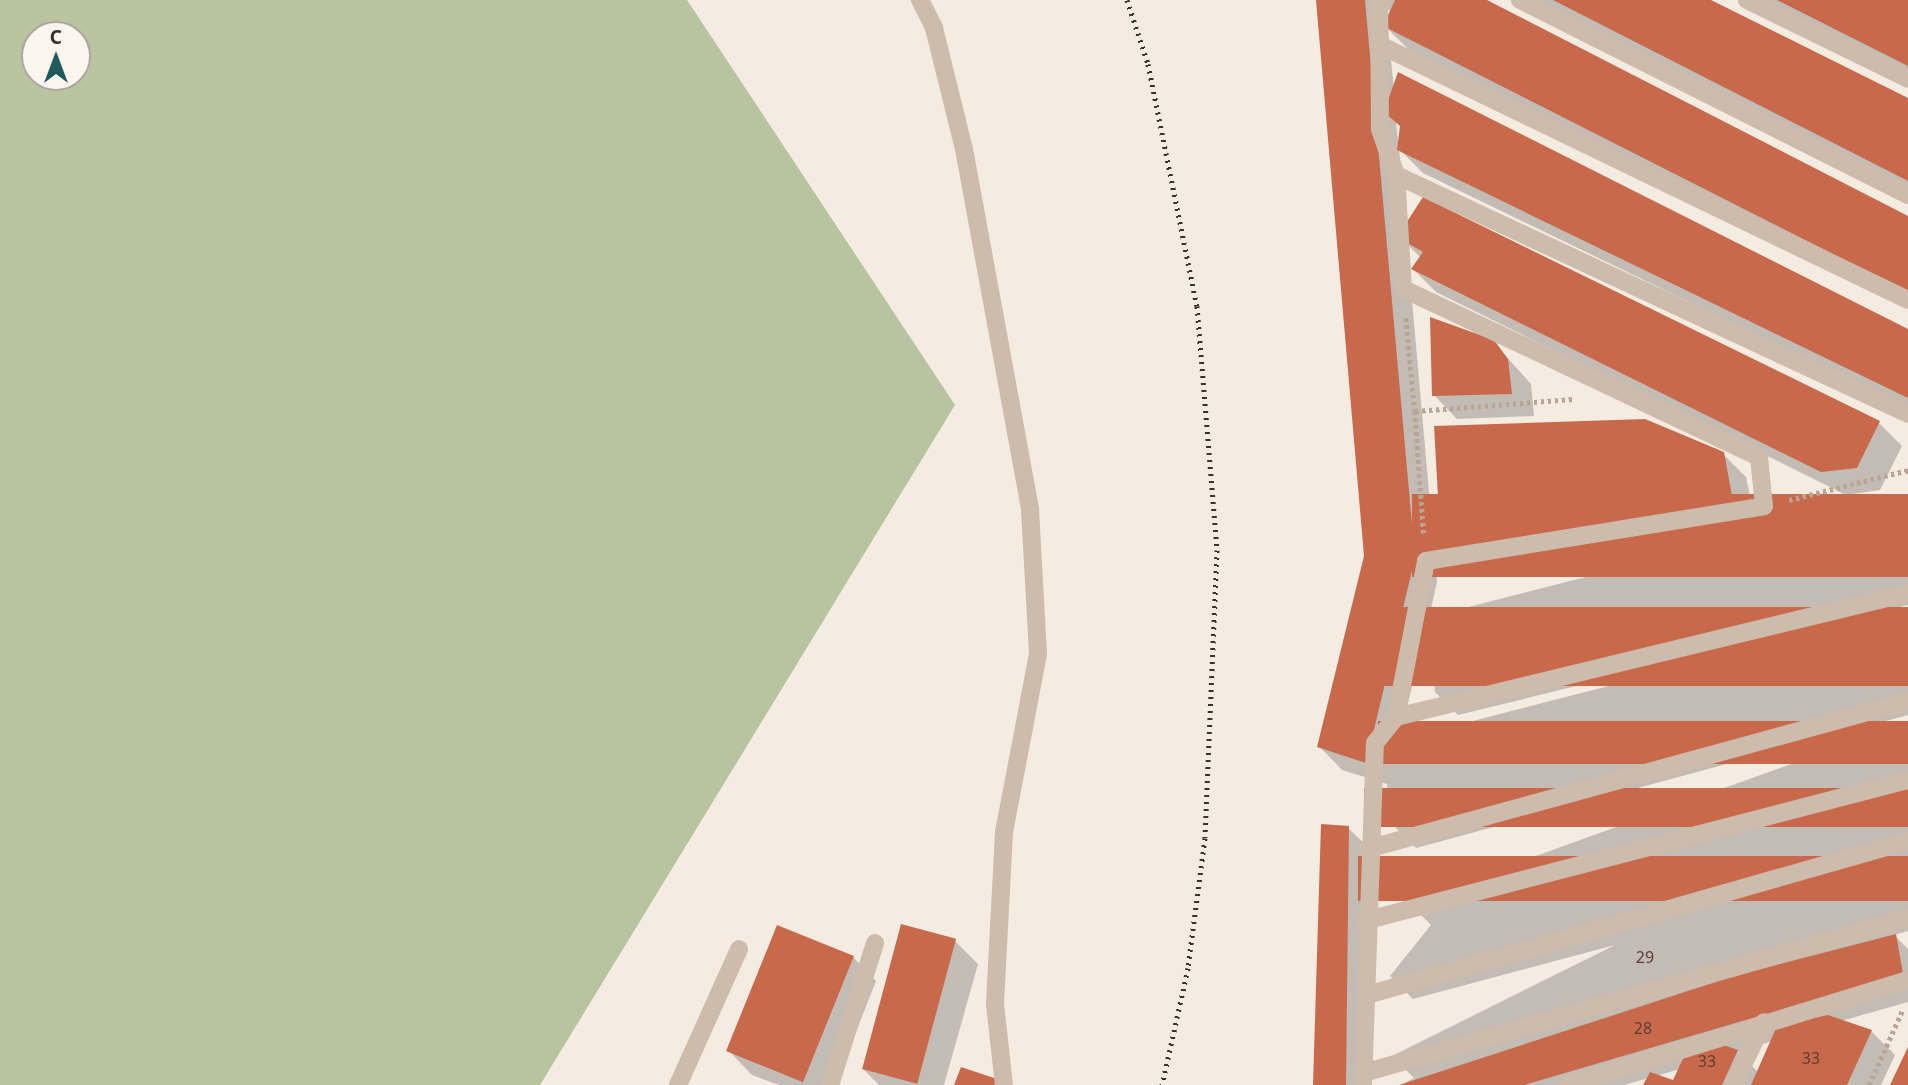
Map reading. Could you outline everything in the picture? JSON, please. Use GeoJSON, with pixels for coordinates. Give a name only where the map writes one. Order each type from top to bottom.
{"type":"FeatureCollection","features":[{"type":"Feature","properties":{"kind":"lane"},"geometry":{"type":"LineString","coordinates":[[920,0],[934,28],[964,149],[1030,510],[1038,654],[1004,832],[996,1004],[1004,1085]]}},
{"type":"Feature","properties":{"kind":"lane"},"geometry":{"type":"LineString","coordinates":[[1379,0],[1382,46],[1380,129],[1396,175],[1404,289],[1759,457],[1764,506],[1426,561],[1396,717],[1375,743],[1364,921],[1367,995],[1365,1079],[1908,918]]}},
{"type":"Feature","properties":{"kind":"lane"},"geometry":{"type":"LineString","coordinates":[[1520,0],[1908,195]]}},
{"type":"Feature","properties":{"kind":"lane"},"geometry":{"type":"LineString","coordinates":[[1747,0],[1908,79]]}},
{"type":"Feature","properties":{"kind":"lane"},"geometry":{"type":"LineString","coordinates":[[1382,46],[1908,300]]}},
{"type":"Feature","properties":{"kind":"lane"},"geometry":{"type":"LineString","coordinates":[[1396,175],[1908,414]]}},
{"type":"Feature","properties":{"kind":"lane"},"geometry":{"type":"LineString","coordinates":[[1396,717],[1908,593]]}},
{"type":"Feature","properties":{"kind":"lane"},"geometry":{"type":"LineString","coordinates":[[1367,849],[1908,701]]}},
{"type":"Feature","properties":{"kind":"lane"},"geometry":{"type":"LineString","coordinates":[[1364,921],[1908,780]]}},
{"type":"Feature","properties":{"kind":"lane"},"geometry":{"type":"LineString","coordinates":[[1367,995],[1908,841]]}},
{"type":"Feature","properties":{"kind":"lane"},"geometry":{"type":"LineString","coordinates":[[830,1085],[875,943]]}},
{"type":"Feature","properties":{"kind":"lane"},"geometry":{"type":"LineString","coordinates":[[678,1085],[739,948]]}},
{"type":"Feature","properties":{"kind":"lane"},"geometry":{"type":"LineString","coordinates":[[1568,1085],[1620,1077],[1763,1022],[1908,980]]}},
{"type":"Feature","properties":{"kind":"lane"},"geometry":{"type":"LineString","coordinates":[[1733,1085],[1763,1022]]}},
{"type":"Feature","properties":{"kind":"path"},"geometry":{"type":"LineString","coordinates":[[1404,289],[1426,561]]}},
{"type":"Feature","properties":{"kind":"path"},"geometry":{"type":"LineString","coordinates":[[1415,411],[1628,395]]}},
{"type":"Feature","properties":{"kind":"path"},"geometry":{"type":"LineString","coordinates":[[1764,506],[1908,470]]}},
{"type":"Feature","properties":{"kind":"path"},"geometry":{"type":"LineString","coordinates":[[1869,1085],[1908,999]]}},
{"type":"Feature","properties":{"kind":"green space"},"geometry":{"type":"Polygon","coordinates":[[[0,0],[687,0],[955,405],[540,1085],[0,1085],[0,0]]]}},
{"type":"Feature","properties":{"kind":"building"},"geometry":{"type":"Polygon","coordinates":[[[1316,0],[1365,0],[1415,558],[1366,763],[1317,747],[1364,556],[1316,0]]]}},
{"type":"Feature","properties":{"kind":"building"},"geometry":{"type":"Polygon","coordinates":[[[1395,0],[1487,0],[1908,216],[1908,292],[1383,26],[1395,0]]]}},
{"type":"Feature","properties":{"kind":"building"},"geometry":{"type":"Polygon","coordinates":[[[1553,0],[1711,0],[1908,98],[1908,181],[1553,0]]]}},
{"type":"Feature","properties":{"kind":"building"},"geometry":{"type":"Polygon","coordinates":[[[1777,0],[1908,0],[1908,66],[1777,0]]]}},
{"type":"Feature","properties":{"kind":"building"},"geometry":{"type":"Polygon","coordinates":[[[1398,72],[1908,329],[1908,398],[1397,150],[1400,126],[1384,112],[1398,72]]]}},
{"type":"Feature","properties":{"kind":"building"},"geometry":{"type":"Polygon","coordinates":[[[1423,197],[1880,421],[1857,468],[1821,472],[1411,269],[1423,252],[1397,237],[1423,197]]]}},
{"type":"Feature","properties":{"kind":"building"},"geometry":{"type":"Polygon","coordinates":[[[1430,317],[1494,340],[1508,359],[1512,394],[1432,396],[1430,317]]]}},
{"type":"Feature","properties":{"kind":"building"},"geometry":{"type":"Polygon","coordinates":[[[1645,419],[1724,452],[1732,496],[1439,514],[1434,426],[1645,419]]]}},
{"type":"Feature","properties":{"kind":"building"},"geometry":{"type":"Polygon","coordinates":[[[1412,494],[1908,494],[1908,577],[1412,577],[1412,494]]]}},
{"type":"Feature","properties":{"kind":"building"},"geometry":{"type":"Polygon","coordinates":[[[1362,607],[1908,607],[1908,686],[1362,686],[1362,607]]]}},
{"type":"Feature","properties":{"kind":"building"},"geometry":{"type":"Polygon","coordinates":[[[1378,721],[1908,721],[1908,764],[1378,764],[1378,721]]]}},
{"type":"Feature","properties":{"kind":"building"},"geometry":{"type":"Polygon","coordinates":[[[1364,788],[1908,788],[1908,827],[1364,827],[1364,788]]]}},
{"type":"Feature","properties":{"kind":"building"},"geometry":{"type":"Polygon","coordinates":[[[1321,824],[1349,826],[1346,1085],[1313,1085],[1321,824]]]}},
{"type":"Feature","properties":{"kind":"building"},"geometry":{"type":"Polygon","coordinates":[[[1358,856],[1908,856],[1908,901],[1358,901],[1358,856]]]}},
{"type":"Feature","properties":{"kind":"building"},"geometry":{"type":"Polygon","coordinates":[[[901,924],[956,939],[917,1084],[862,1069],[901,924]]]}},
{"type":"Feature","properties":{"kind":"building"},"geometry":{"type":"Polygon","coordinates":[[[777,925],[854,956],[803,1082],[726,1051],[777,925]]]}},
{"type":"Feature","properties":{"kind":"building"},"geometry":{"type":"Polygon","coordinates":[[[1896,934],[1903,974],[1524,1085],[1399,1085],[1737,975],[1896,934]]]}},
{"type":"Feature","properties":{"kind":"building"},"geometry":{"type":"Polygon","coordinates":[[[1828,1015],[1872,1030],[1847,1085],[1751,1085],[1777,1026],[1828,1015]]]}},
{"type":"Feature","properties":{"kind":"building"},"geometry":{"type":"Polygon","coordinates":[[[1712,1041],[1738,1050],[1722,1085],[1643,1085],[1650,1072],[1673,1080],[1688,1048],[1712,1041]]]}},
{"type":"Feature","properties":{"kind":"building"},"geometry":{"type":"Polygon","coordinates":[[[1908,1047],[1908,1085],[1890,1085],[1908,1047]]]}},
{"type":"Feature","properties":{"kind":"building"},"geometry":{"type":"Polygon","coordinates":[[[961,1067],[1003,1081],[1001,1085],[954,1085],[961,1067]]]}},
{"type":"Feature","properties":{"kind":"railway"},"geometry":{"type":"LineString","coordinates":[[1127,0],[1148,64],[1197,306],[1217,550],[1205,838],[1188,968],[1162,1085]]}}]}
